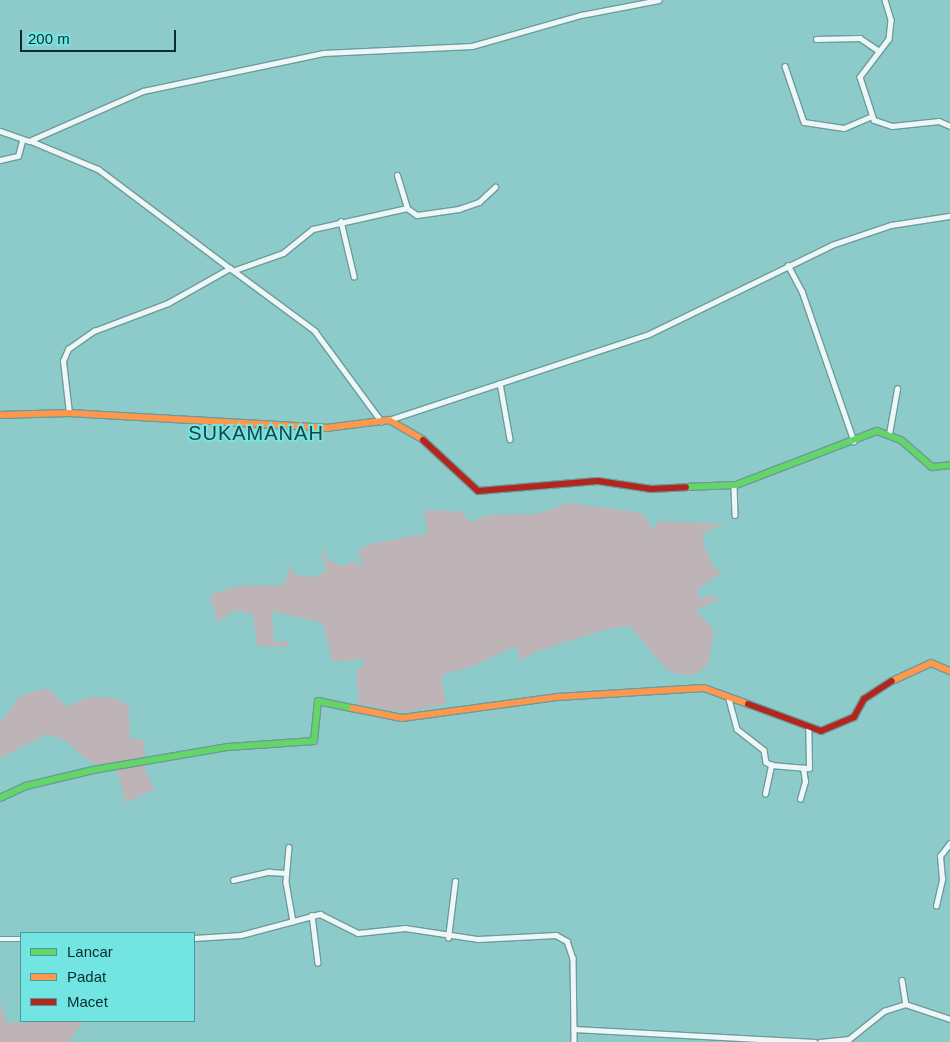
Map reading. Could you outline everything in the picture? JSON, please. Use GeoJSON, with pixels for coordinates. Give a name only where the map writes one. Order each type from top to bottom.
{"type":"FeatureCollection","features":[{"type":"Feature","properties":{"kind":"street"},"geometry":{"type":"LineString","coordinates":[[29,141],[143,91],[323,52],[472,46],[582,15],[658,0]]}},
{"type":"Feature","properties":{"kind":"street"},"geometry":{"type":"LineString","coordinates":[[870,118],[860,77],[892,27],[885,0]]}},
{"type":"Feature","properties":{"kind":"street"},"geometry":{"type":"LineString","coordinates":[[816,39],[869,42],[879,50]]}},
{"type":"Feature","properties":{"kind":"street"},"geometry":{"type":"LineString","coordinates":[[785,66],[804,122],[833,129],[870,118],[892,126],[939,120],[950,126]]}},
{"type":"Feature","properties":{"kind":"street"},"geometry":{"type":"LineString","coordinates":[[0,131],[98,169],[315,331],[381,422]]}},
{"type":"Feature","properties":{"kind":"street"},"geometry":{"type":"LineString","coordinates":[[0,160],[18,156],[22,141]]}},
{"type":"Feature","properties":{"kind":"street"},"geometry":{"type":"LineString","coordinates":[[397,176],[407,208],[417,215],[459,209],[479,202],[495,187]]}},
{"type":"Feature","properties":{"kind":"street"},"geometry":{"type":"LineString","coordinates":[[235,270],[283,253],[313,229],[407,208]]}},
{"type":"Feature","properties":{"kind":"street"},"geometry":{"type":"LineString","coordinates":[[0,415],[69,413],[326,428],[381,422],[649,334],[788,265],[883,227],[950,216]]}},
{"type":"Feature","properties":{"kind":"street"},"geometry":{"type":"LineString","coordinates":[[342,221],[354,276]]}},
{"type":"Feature","properties":{"kind":"street"},"geometry":{"type":"LineString","coordinates":[[788,265],[802,291],[854,441]]}},
{"type":"Feature","properties":{"kind":"street"},"geometry":{"type":"LineString","coordinates":[[69,413],[63,361],[68,349],[94,331],[168,303],[230,268]]}},
{"type":"Feature","properties":{"kind":"street"},"geometry":{"type":"LineString","coordinates":[[500,383],[510,439]]}},
{"type":"Feature","properties":{"kind":"street"},"geometry":{"type":"LineString","coordinates":[[889,434],[897,389]]}},
{"type":"Feature","properties":{"kind":"street"},"geometry":{"type":"LineString","coordinates":[[389,420],[423,438],[478,491],[598,481],[651,489],[734,486],[878,432],[889,434],[932,466],[950,465]]}},
{"type":"Feature","properties":{"kind":"street"},"geometry":{"type":"LineString","coordinates":[[734,486],[735,515]]}},
{"type":"Feature","properties":{"kind":"street"},"geometry":{"type":"LineString","coordinates":[[0,798],[26,786],[93,770],[228,747],[314,741],[318,701],[402,718],[530,700],[704,688],[808,730],[826,730],[848,720],[864,699],[902,673],[931,663],[950,671]]}},
{"type":"Feature","properties":{"kind":"street"},"geometry":{"type":"LineString","coordinates":[[728,698],[737,729],[764,750],[766,762],[771,765],[809,768],[808,730]]}},
{"type":"Feature","properties":{"kind":"street"},"geometry":{"type":"LineString","coordinates":[[765,794],[771,765]]}},
{"type":"Feature","properties":{"kind":"street"},"geometry":{"type":"LineString","coordinates":[[800,799],[805,782],[803,768]]}},
{"type":"Feature","properties":{"kind":"street"},"geometry":{"type":"LineString","coordinates":[[936,906],[942,879],[940,856],[950,843]]}},
{"type":"Feature","properties":{"kind":"street"},"geometry":{"type":"LineString","coordinates":[[289,847],[286,873],[293,921]]}},
{"type":"Feature","properties":{"kind":"street"},"geometry":{"type":"LineString","coordinates":[[233,880],[269,872],[286,873]]}},
{"type":"Feature","properties":{"kind":"street"},"geometry":{"type":"LineString","coordinates":[[448,938],[455,881]]}},
{"type":"Feature","properties":{"kind":"street"},"geometry":{"type":"LineString","coordinates":[[195,938],[241,935],[312,915],[324,914],[354,932],[412,929],[448,938],[564,938],[573,958],[574,1042]]}},
{"type":"Feature","properties":{"kind":"street"},"geometry":{"type":"LineString","coordinates":[[312,915],[318,962]]}},
{"type":"Feature","properties":{"kind":"street"},"geometry":{"type":"LineString","coordinates":[[0,939],[20,939]]}},
{"type":"Feature","properties":{"kind":"street"},"geometry":{"type":"LineString","coordinates":[[902,980],[906,1004]]}},
{"type":"Feature","properties":{"kind":"street"},"geometry":{"type":"LineString","coordinates":[[820,1042],[849,1039],[884,1011],[906,1004],[950,1019]]}},
{"type":"Feature","properties":{"kind":"street"},"geometry":{"type":"LineString","coordinates":[[574,1029],[815,1042]]}},
{"type":"Feature","properties":{"kind":"shaded area"},"geometry":{"type":"Polygon","coordinates":[[[568,503],[636,512],[645,516],[653,531],[659,521],[724,524],[704,533],[703,544],[714,568],[723,572],[699,588],[698,600],[707,595],[720,598],[696,611],[714,630],[708,664],[694,675],[677,674],[666,669],[630,626],[607,629],[534,652],[521,661],[515,646],[473,666],[441,675],[446,704],[403,712],[359,704],[356,671],[364,666],[363,659],[333,662],[323,623],[272,611],[274,643],[288,641],[288,647],[257,646],[253,614],[235,610],[218,622],[210,595],[237,586],[284,585],[289,567],[296,575],[316,577],[326,570],[321,551],[325,551],[327,560],[342,566],[353,562],[363,566],[358,550],[370,544],[428,533],[424,510],[460,511],[471,522],[489,515],[537,514],[568,503]]]}},
{"type":"Feature","properties":{"kind":"shaded area"},"geometry":{"type":"Polygon","coordinates":[[[47,688],[67,707],[89,697],[115,698],[129,707],[130,738],[144,741],[146,773],[155,789],[126,803],[118,773],[86,759],[66,741],[47,734],[0,758],[0,723],[20,696],[47,688]]]}},
{"type":"Feature","properties":{"kind":"shaded area"},"geometry":{"type":"Polygon","coordinates":[[[0,1002],[7,1023],[83,1022],[68,1042],[0,1042],[0,1002]]]}},
{"type":"Feature","properties":{"kind":"traffic: fast"},"geometry":{"type":"LineString","coordinates":[[686,487],[736,485],[877,431],[901,440],[932,467],[950,465]]}},
{"type":"Feature","properties":{"kind":"traffic: fast"},"geometry":{"type":"LineString","coordinates":[[0,798],[26,786],[93,770],[228,747],[314,741],[318,701],[352,708]]}},
{"type":"Feature","properties":{"kind":"traffic: slow"},"geometry":{"type":"LineString","coordinates":[[0,415],[69,413],[326,428],[389,420],[423,440]]}},
{"type":"Feature","properties":{"kind":"traffic: slow"},"geometry":{"type":"LineString","coordinates":[[892,681],[931,663],[950,671]]}},
{"type":"Feature","properties":{"kind":"traffic: slow"},"geometry":{"type":"LineString","coordinates":[[352,708],[402,718],[557,697],[704,688],[748,704]]}},
{"type":"Feature","properties":{"kind":"traffic: jam"},"geometry":{"type":"LineString","coordinates":[[423,440],[478,491],[598,481],[651,489],[686,487]]}},
{"type":"Feature","properties":{"kind":"traffic: jam"},"geometry":{"type":"LineString","coordinates":[[748,704],[821,731],[854,717],[864,699],[892,681]]}},
{"type":"Feature","properties":{"kind":"district","name":"SUKAMANAH"},"geometry":{"type":"Point","coordinates":[256,433]}}]}
